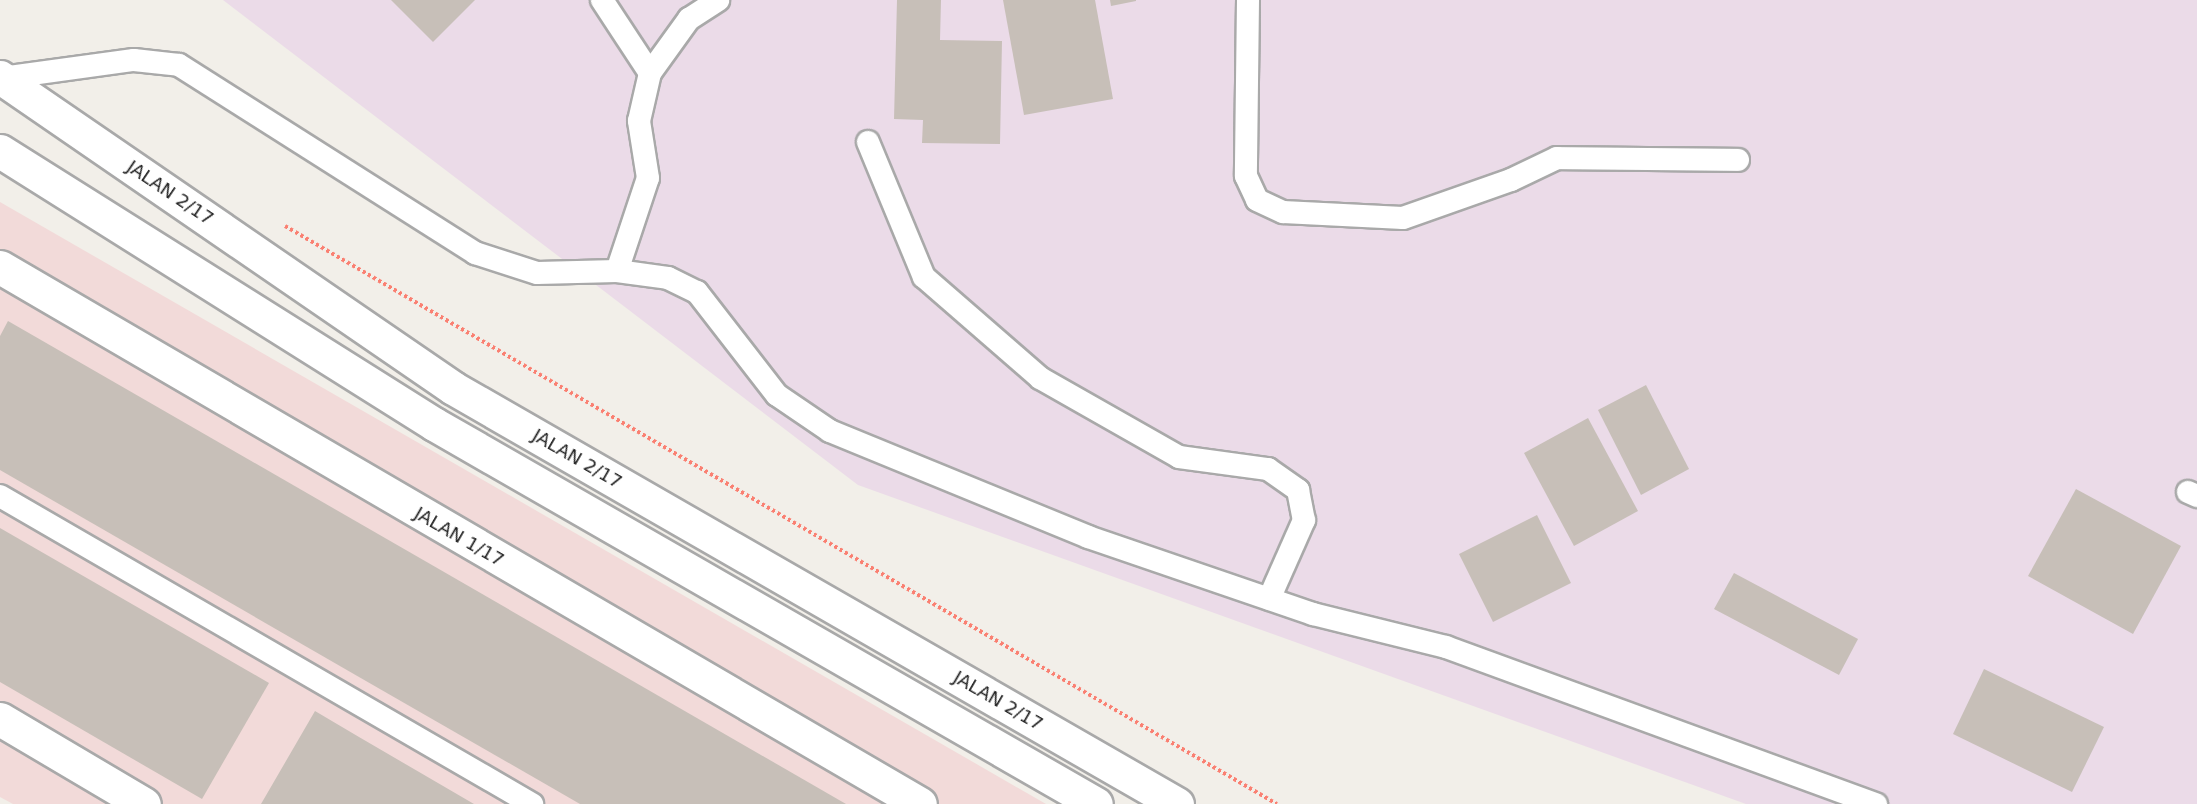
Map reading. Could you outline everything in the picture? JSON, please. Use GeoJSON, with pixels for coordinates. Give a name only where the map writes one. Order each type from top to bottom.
{"type":"FeatureCollection","features":[{"type":"Feature","properties":{"kind":"street","name":"JALAN 2/17"},"geometry":{"type":"LineString","coordinates":[[1,79],[453,388],[1177,804]]}},
{"type":"Feature","properties":{"kind":"street"},"geometry":{"type":"LineString","coordinates":[[0,151],[434,424],[1096,804]]}},
{"type":"Feature","properties":{"kind":"street","name":"JALAN 1/17"},"geometry":{"type":"LineString","coordinates":[[0,267],[920,804]]}},
{"type":"Feature","properties":{"kind":"street"},"geometry":{"type":"LineString","coordinates":[[0,719],[144,804]]}},
{"type":"Feature","properties":{"kind":"lane"},"geometry":{"type":"LineString","coordinates":[[602,0],[650,73]]}},
{"type":"Feature","properties":{"kind":"lane"},"geometry":{"type":"LineString","coordinates":[[617,271],[648,178],[639,121],[650,73],[689,19],[718,0]]}},
{"type":"Feature","properties":{"kind":"lane"},"geometry":{"type":"LineString","coordinates":[[1248,0],[1246,176],[1257,200],[1283,212],[1403,218],[1511,180],[1557,158],[1738,160]]}},
{"type":"Feature","properties":{"kind":"lane"},"geometry":{"type":"LineString","coordinates":[[1,79],[134,60],[179,65],[475,253],[537,273],[617,271],[668,278],[697,292],[777,395],[830,431],[1088,537],[1269,599],[1446,647],[1876,804]]}},
{"type":"Feature","properties":{"kind":"lane"},"geometry":{"type":"LineString","coordinates":[[868,142],[924,277],[1040,378],[1179,457],[1268,469],[1298,490],[1304,520],[1269,599]]}},
{"type":"Feature","properties":{"kind":"lane"},"geometry":{"type":"LineString","coordinates":[[0,496],[532,804]]}},
{"type":"Feature","properties":{"kind":"path"},"geometry":{"type":"LineString","coordinates":[[274,220],[1277,804]]}},
{"type":"Feature","properties":{"kind":"shaded area"},"geometry":{"type":"Polygon","coordinates":[[[223,0],[2197,0],[2197,804],[1746,804],[858,485],[223,0]]]}},
{"type":"Feature","properties":{"kind":"shaded area"},"geometry":{"type":"Polygon","coordinates":[[[0,202],[1046,804],[13,804],[0,797],[0,202]]]}},
{"type":"Feature","properties":{"kind":"building"},"geometry":{"type":"Polygon","coordinates":[[[391,0],[475,0],[433,42],[391,0]]]}},
{"type":"Feature","properties":{"kind":"building"},"geometry":{"type":"Polygon","coordinates":[[[897,0],[941,0],[940,40],[1002,41],[1000,144],[922,143],[923,120],[894,119],[897,0]]]}},
{"type":"Feature","properties":{"kind":"building"},"geometry":{"type":"Polygon","coordinates":[[[1003,0],[1095,0],[1113,99],[1024,115],[1003,0]]]}},
{"type":"Feature","properties":{"kind":"building"},"geometry":{"type":"Polygon","coordinates":[[[1110,0],[1136,0],[1136,1],[1111,6],[1110,0]]]}},
{"type":"Feature","properties":{"kind":"building"},"geometry":{"type":"Polygon","coordinates":[[[8,321],[846,804],[580,804],[359,677],[0,470],[0,336],[8,321]]]}},
{"type":"Feature","properties":{"kind":"building"},"geometry":{"type":"Polygon","coordinates":[[[1646,385],[1689,469],[1641,495],[1598,410],[1646,385]]]}},
{"type":"Feature","properties":{"kind":"building"},"geometry":{"type":"Polygon","coordinates":[[[1588,418],[1638,511],[1574,546],[1524,453],[1588,418]]]}},
{"type":"Feature","properties":{"kind":"building"},"geometry":{"type":"Polygon","coordinates":[[[2076,489],[2181,546],[2133,634],[2028,576],[2076,489]]]}},
{"type":"Feature","properties":{"kind":"building"},"geometry":{"type":"Polygon","coordinates":[[[1537,515],[1571,583],[1493,622],[1459,554],[1537,515]]]}},
{"type":"Feature","properties":{"kind":"building"},"geometry":{"type":"Polygon","coordinates":[[[0,528],[269,683],[202,799],[0,682],[0,528]]]}},
{"type":"Feature","properties":{"kind":"building"},"geometry":{"type":"Polygon","coordinates":[[[1734,573],[1858,639],[1839,675],[1714,609],[1734,573]]]}},
{"type":"Feature","properties":{"kind":"building"},"geometry":{"type":"Polygon","coordinates":[[[1984,669],[2104,727],[2072,792],[1953,734],[1984,669]]]}},
{"type":"Feature","properties":{"kind":"building"},"geometry":{"type":"Polygon","coordinates":[[[315,711],[359,737],[474,804],[261,804],[315,711]]]}}]}
